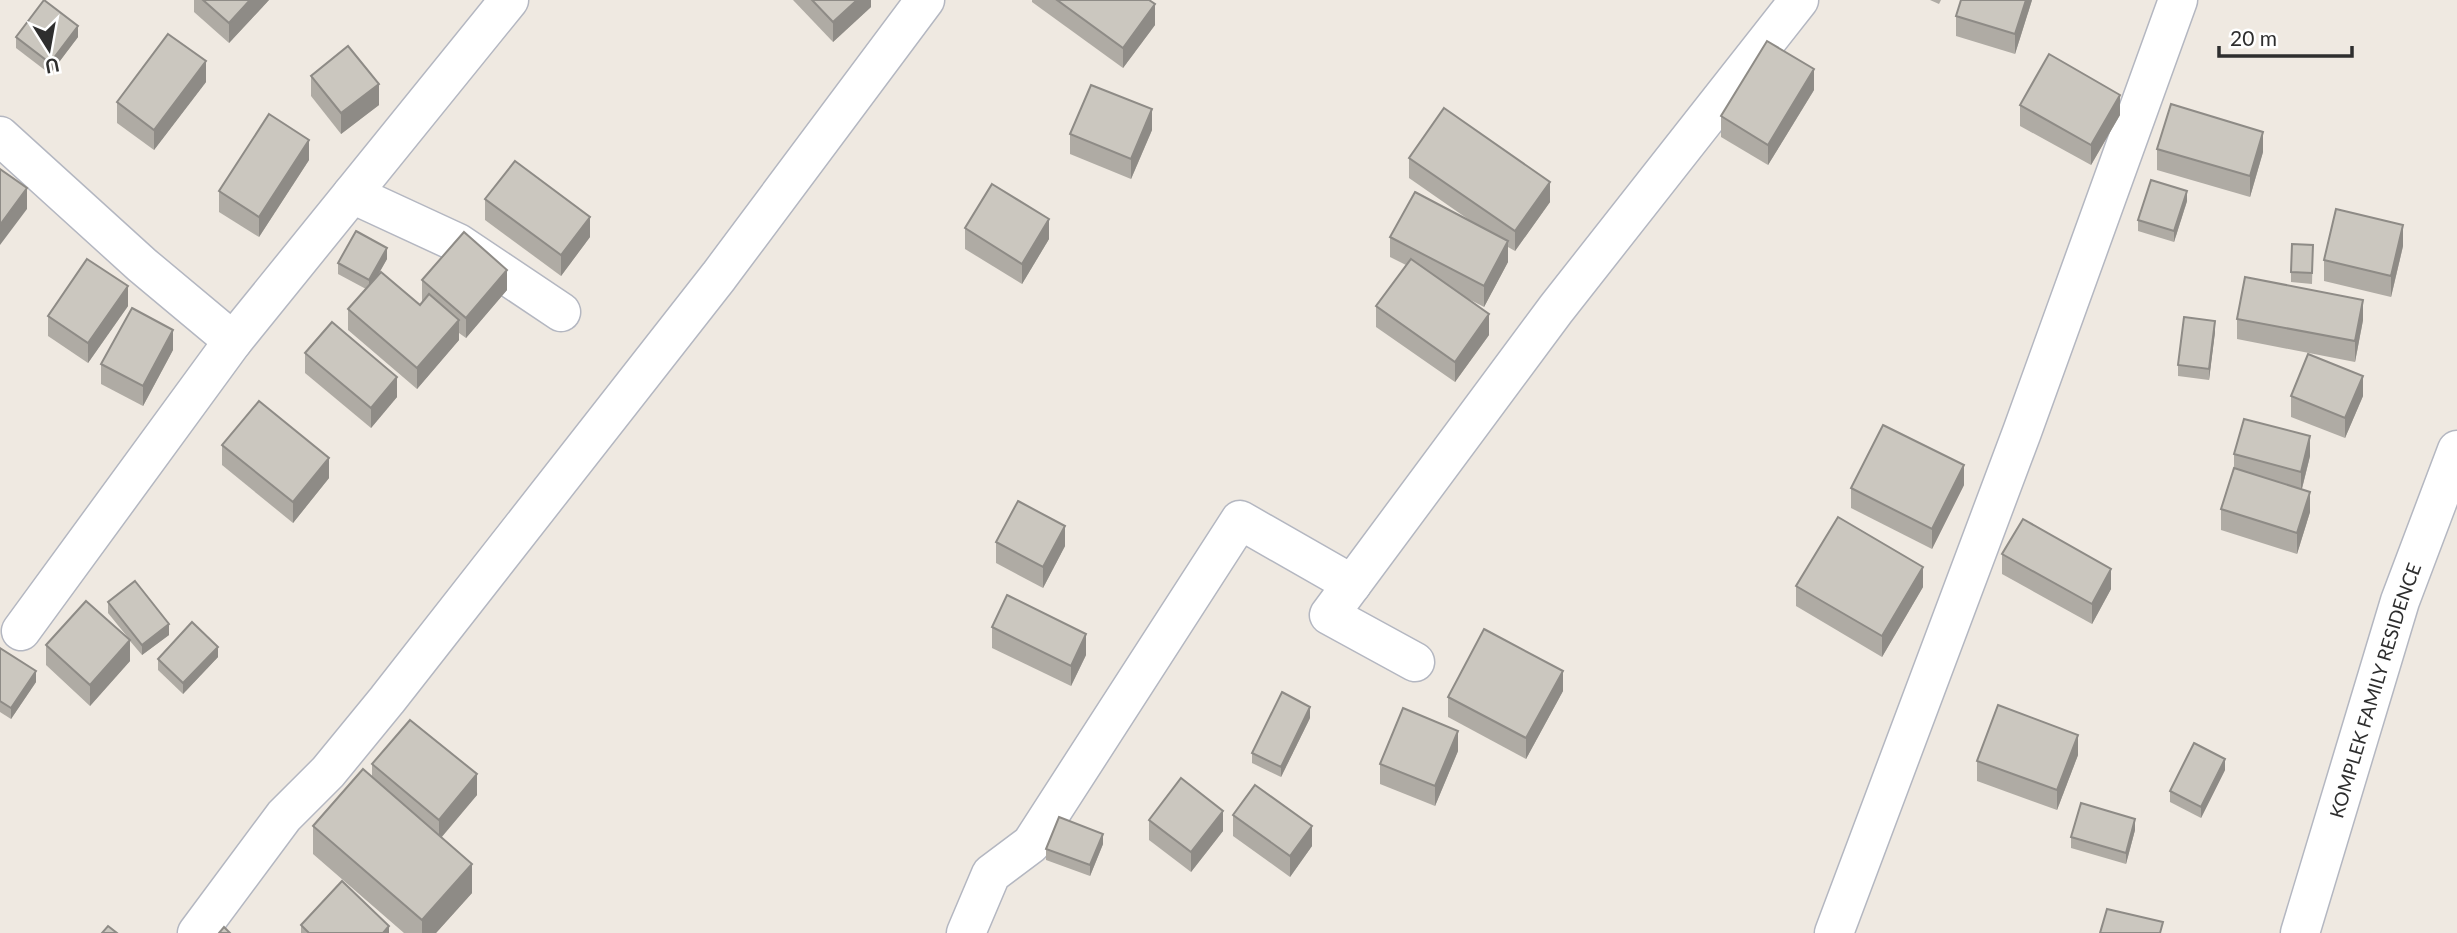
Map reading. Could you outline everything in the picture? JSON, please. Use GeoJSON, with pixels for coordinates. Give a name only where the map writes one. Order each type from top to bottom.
{"type":"FeatureCollection","features":[{"type":"Feature","properties":{"kind":"street"},"geometry":{"type":"LineString","coordinates":[[21,631],[233,341],[509,0]]}},
{"type":"Feature","properties":{"kind":"street"},"geometry":{"type":"LineString","coordinates":[[197,933],[284,816],[328,772],[387,700],[719,276],[925,0]]}},
{"type":"Feature","properties":{"kind":"street"},"geometry":{"type":"LineString","coordinates":[[1415,662],[1329,615],[1556,309],[1799,0]]}},
{"type":"Feature","properties":{"kind":"street"},"geometry":{"type":"LineString","coordinates":[[1833,933],[2022,432],[2178,0]]}},
{"type":"Feature","properties":{"kind":"street"},"geometry":{"type":"LineString","coordinates":[[0,136],[142,265],[233,341]]}},
{"type":"Feature","properties":{"kind":"street"},"geometry":{"type":"LineString","coordinates":[[352,194],[458,243],[561,312]]}},
{"type":"Feature","properties":{"kind":"street","name":"KOMPLEK FAMILY RESIDENCE"},"geometry":{"type":"LineString","coordinates":[[2300,933],[2400,601],[2457,450]]}},
{"type":"Feature","properties":{"kind":"street"},"geometry":{"type":"LineString","coordinates":[[965,933],[991,874],[1031,844],[1240,520],[1352,584]]}},
{"type":"Feature","properties":{"kind":"building"},"geometry":{"type":"Polygon","coordinates":[[[44,0],[78,26],[50,63],[16,37],[44,0]]]}},
{"type":"Feature","properties":{"kind":"building"},"geometry":{"type":"Polygon","coordinates":[[[203,0],[250,0],[229,23],[203,0]]]}},
{"type":"Feature","properties":{"kind":"building"},"geometry":{"type":"Polygon","coordinates":[[[812,0],[857,0],[833,22],[812,0]]]}},
{"type":"Feature","properties":{"kind":"building"},"geometry":{"type":"Polygon","coordinates":[[[1057,0],[1149,0],[1155,4],[1123,48],[1057,0]]]}},
{"type":"Feature","properties":{"kind":"building"},"geometry":{"type":"Polygon","coordinates":[[[1961,0],[2026,0],[2015,34],[1956,16],[1961,0]]]}},
{"type":"Feature","properties":{"kind":"building"},"geometry":{"type":"Polygon","coordinates":[[[168,34],[206,61],[154,130],[117,102],[168,34]]]}},
{"type":"Feature","properties":{"kind":"building"},"geometry":{"type":"Polygon","coordinates":[[[1767,41],[1814,69],[1768,145],[1721,116],[1767,41]]]}},
{"type":"Feature","properties":{"kind":"building"},"geometry":{"type":"Polygon","coordinates":[[[348,46],[379,84],[341,113],[311,76],[348,46]]]}},
{"type":"Feature","properties":{"kind":"building"},"geometry":{"type":"Polygon","coordinates":[[[2049,54],[2120,95],[2091,145],[2020,105],[2049,54]]]}},
{"type":"Feature","properties":{"kind":"building"},"geometry":{"type":"Polygon","coordinates":[[[1091,85],[1152,109],[1131,159],[1070,134],[1091,85]]]}},
{"type":"Feature","properties":{"kind":"building"},"geometry":{"type":"Polygon","coordinates":[[[2171,104],[2263,132],[2250,176],[2157,149],[2171,104]]]}},
{"type":"Feature","properties":{"kind":"building"},"geometry":{"type":"Polygon","coordinates":[[[1444,108],[1550,182],[1515,231],[1409,158],[1444,108]]]}},
{"type":"Feature","properties":{"kind":"building"},"geometry":{"type":"Polygon","coordinates":[[[269,114],[309,140],[259,217],[219,191],[269,114]]]}},
{"type":"Feature","properties":{"kind":"building"},"geometry":{"type":"Polygon","coordinates":[[[515,161],[590,217],[561,255],[485,199],[515,161]]]}},
{"type":"Feature","properties":{"kind":"building"},"geometry":{"type":"Polygon","coordinates":[[[0,169],[27,188],[0,225],[0,169]]]}},
{"type":"Feature","properties":{"kind":"building"},"geometry":{"type":"Polygon","coordinates":[[[2151,180],[2187,191],[2174,231],[2138,220],[2151,180]]]}},
{"type":"Feature","properties":{"kind":"building"},"geometry":{"type":"Polygon","coordinates":[[[992,184],[1049,219],[1022,264],[965,228],[992,184]]]}},
{"type":"Feature","properties":{"kind":"building"},"geometry":{"type":"Polygon","coordinates":[[[1415,192],[1508,241],[1484,286],[1390,237],[1415,192]]]}},
{"type":"Feature","properties":{"kind":"building"},"geometry":{"type":"Polygon","coordinates":[[[2336,209],[2403,225],[2391,276],[2324,260],[2336,209]]]}},
{"type":"Feature","properties":{"kind":"building"},"geometry":{"type":"Polygon","coordinates":[[[356,231],[387,248],[369,280],[338,263],[356,231]]]}},
{"type":"Feature","properties":{"kind":"building"},"geometry":{"type":"Polygon","coordinates":[[[464,232],[507,270],[466,318],[422,280],[464,232]]]}},
{"type":"Feature","properties":{"kind":"building"},"geometry":{"type":"Polygon","coordinates":[[[2292,244],[2313,245],[2312,273],[2291,272],[2292,244]]]}},
{"type":"Feature","properties":{"kind":"building"},"geometry":{"type":"Polygon","coordinates":[[[87,259],[128,286],[88,343],[48,316],[87,259]]]}},
{"type":"Feature","properties":{"kind":"building"},"geometry":{"type":"Polygon","coordinates":[[[1411,259],[1489,314],[1455,362],[1376,306],[1411,259]]]}},
{"type":"Feature","properties":{"kind":"building"},"geometry":{"type":"Polygon","coordinates":[[[381,272],[420,305],[429,294],[459,320],[417,368],[348,309],[381,272]]]}},
{"type":"Feature","properties":{"kind":"building"},"geometry":{"type":"Polygon","coordinates":[[[2245,277],[2363,300],[2355,341],[2237,319],[2245,277]]]}},
{"type":"Feature","properties":{"kind":"building"},"geometry":{"type":"Polygon","coordinates":[[[132,308],[173,330],[143,386],[101,364],[132,308]]]}},
{"type":"Feature","properties":{"kind":"building"},"geometry":{"type":"Polygon","coordinates":[[[2184,317],[2215,321],[2209,369],[2178,365],[2184,317]]]}},
{"type":"Feature","properties":{"kind":"building"},"geometry":{"type":"Polygon","coordinates":[[[332,322],[397,377],[371,408],[305,353],[332,322]]]}},
{"type":"Feature","properties":{"kind":"building"},"geometry":{"type":"Polygon","coordinates":[[[2308,354],[2363,376],[2345,418],[2291,396],[2308,354]]]}},
{"type":"Feature","properties":{"kind":"building"},"geometry":{"type":"Polygon","coordinates":[[[259,401],[329,458],[293,502],[222,445],[259,401]]]}},
{"type":"Feature","properties":{"kind":"building"},"geometry":{"type":"Polygon","coordinates":[[[2244,419],[2310,436],[2301,472],[2234,454],[2244,419]]]}},
{"type":"Feature","properties":{"kind":"building"},"geometry":{"type":"Polygon","coordinates":[[[1883,425],[1964,465],[1932,529],[1851,488],[1883,425]]]}},
{"type":"Feature","properties":{"kind":"building"},"geometry":{"type":"Polygon","coordinates":[[[2234,468],[2310,492],[2297,533],[2221,509],[2234,468]]]}},
{"type":"Feature","properties":{"kind":"building"},"geometry":{"type":"Polygon","coordinates":[[[1018,501],[1065,526],[1043,567],[996,542],[1018,501]]]}},
{"type":"Feature","properties":{"kind":"building"},"geometry":{"type":"Polygon","coordinates":[[[1838,517],[1923,567],[1882,636],[1796,586],[1838,517]]]}},
{"type":"Feature","properties":{"kind":"building"},"geometry":{"type":"Polygon","coordinates":[[[2023,519],[2111,569],[2092,604],[2002,554],[2023,519]]]}},
{"type":"Feature","properties":{"kind":"building"},"geometry":{"type":"Polygon","coordinates":[[[135,581],[169,624],[142,645],[108,602],[135,581]]]}},
{"type":"Feature","properties":{"kind":"building"},"geometry":{"type":"Polygon","coordinates":[[[1007,595],[1086,634],[1071,666],[992,627],[1007,595]]]}},
{"type":"Feature","properties":{"kind":"building"},"geometry":{"type":"Polygon","coordinates":[[[86,601],[130,640],[90,685],[46,645],[86,601]]]}},
{"type":"Feature","properties":{"kind":"building"},"geometry":{"type":"Polygon","coordinates":[[[192,622],[218,647],[183,683],[158,659],[192,622]]]}},
{"type":"Feature","properties":{"kind":"building"},"geometry":{"type":"Polygon","coordinates":[[[1484,629],[1563,671],[1526,738],[1448,697],[1484,629]]]}},
{"type":"Feature","properties":{"kind":"building"},"geometry":{"type":"Polygon","coordinates":[[[0,648],[36,671],[11,708],[0,701],[0,648]]]}},
{"type":"Feature","properties":{"kind":"building"},"geometry":{"type":"Polygon","coordinates":[[[1282,692],[1310,707],[1281,767],[1252,753],[1282,692]]]}},
{"type":"Feature","properties":{"kind":"building"},"geometry":{"type":"Polygon","coordinates":[[[1998,705],[2078,735],[2057,790],[1977,761],[1998,705]]]}},
{"type":"Feature","properties":{"kind":"building"},"geometry":{"type":"Polygon","coordinates":[[[1403,708],[1458,731],[1435,786],[1380,764],[1403,708]]]}},
{"type":"Feature","properties":{"kind":"building"},"geometry":{"type":"Polygon","coordinates":[[[410,720],[477,774],[439,820],[372,764],[410,720]]]}},
{"type":"Feature","properties":{"kind":"building"},"geometry":{"type":"Polygon","coordinates":[[[2194,743],[2225,759],[2201,807],[2170,791],[2194,743]]]}},
{"type":"Feature","properties":{"kind":"building"},"geometry":{"type":"Polygon","coordinates":[[[363,769],[472,864],[422,920],[313,826],[363,769]]]}},
{"type":"Feature","properties":{"kind":"building"},"geometry":{"type":"Polygon","coordinates":[[[1181,778],[1223,811],[1191,852],[1149,820],[1181,778]]]}},
{"type":"Feature","properties":{"kind":"building"},"geometry":{"type":"Polygon","coordinates":[[[1255,785],[1312,826],[1290,856],[1233,815],[1255,785]]]}},
{"type":"Feature","properties":{"kind":"building"},"geometry":{"type":"Polygon","coordinates":[[[2081,803],[2135,819],[2126,853],[2071,837],[2081,803]]]}},
{"type":"Feature","properties":{"kind":"building"},"geometry":{"type":"Polygon","coordinates":[[[1059,817],[1103,834],[1090,865],[1046,849],[1059,817]]]}},
{"type":"Feature","properties":{"kind":"building"},"geometry":{"type":"Polygon","coordinates":[[[342,881],[389,926],[383,933],[309,933],[301,925],[342,881]]]}},
{"type":"Feature","properties":{"kind":"building"},"geometry":{"type":"Polygon","coordinates":[[[2107,909],[2163,922],[2160,933],[2100,933],[2107,909]]]}},
{"type":"Feature","properties":{"kind":"building"},"geometry":{"type":"Polygon","coordinates":[[[108,926],[117,933],[102,933],[108,926]]]}},
{"type":"Feature","properties":{"kind":"building"},"geometry":{"type":"Polygon","coordinates":[[[224,927],[230,933],[219,933],[224,927]]]}}]}
